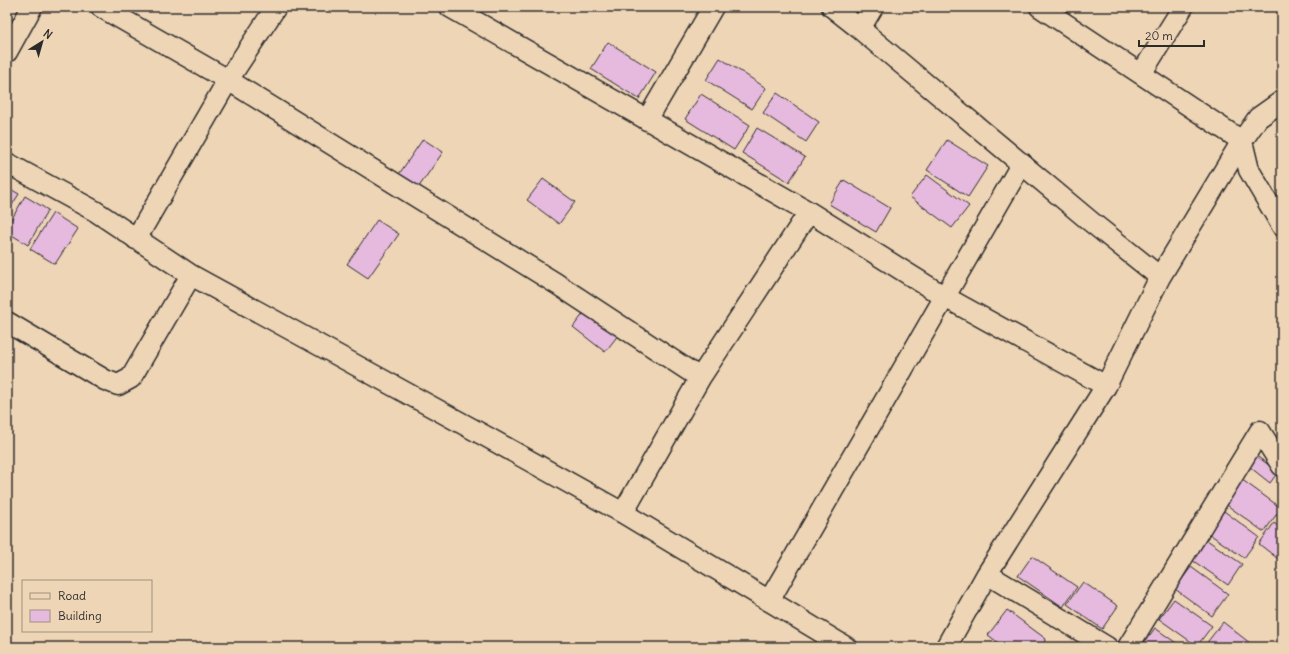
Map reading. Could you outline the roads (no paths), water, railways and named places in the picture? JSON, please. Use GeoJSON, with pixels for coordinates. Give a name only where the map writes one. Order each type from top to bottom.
{"type":"FeatureCollection","features":[{"type":"Feature","properties":{"kind":"street"},"geometry":{"type":"LineString","coordinates":[[7,52],[32,7]]}},
{"type":"Feature","properties":{"kind":"street"},"geometry":{"type":"LineString","coordinates":[[101,7],[228,80],[557,284],[700,378]]}},
{"type":"Feature","properties":{"kind":"street"},"geometry":{"type":"LineString","coordinates":[[136,239],[228,80],[276,7]]}},
{"type":"Feature","properties":{"kind":"street"},"geometry":{"type":"LineString","coordinates":[[450,7],[809,212],[945,296],[1106,386]]}},
{"type":"Feature","properties":{"kind":"street"},"geometry":{"type":"LineString","coordinates":[[647,120],[713,7]]}},
{"type":"Feature","properties":{"kind":"street"},"geometry":{"type":"LineString","coordinates":[[832,7],[1160,277]]}},
{"type":"Feature","properties":{"kind":"street"},"geometry":{"type":"LineString","coordinates":[[860,29],[873,7]]}},
{"type":"Feature","properties":{"kind":"street"},"geometry":{"type":"LineString","coordinates":[[1040,7],[1242,140],[1249,170],[1282,226]]}},
{"type":"Feature","properties":{"kind":"street"},"geometry":{"type":"LineString","coordinates":[[1141,74],[1183,7]]}},
{"type":"Feature","properties":{"kind":"street"},"geometry":{"type":"LineString","coordinates":[[946,647],[987,574],[1106,386],[1160,277],[1242,140],[1258,118],[1282,101]]}},
{"type":"Feature","properties":{"kind":"street"},"geometry":{"type":"LineString","coordinates":[[7,163],[95,211],[191,275],[623,513],[846,647]]}},
{"type":"Feature","properties":{"kind":"street"},"geometry":{"type":"LineString","coordinates":[[769,601],[1022,164]]}},
{"type":"Feature","properties":{"kind":"street"},"geometry":{"type":"LineString","coordinates":[[623,513],[700,378],[809,212]]}},
{"type":"Feature","properties":{"kind":"street"},"geometry":{"type":"LineString","coordinates":[[7,323],[105,380],[118,385],[131,378],[191,275]]}},
{"type":"Feature","properties":{"kind":"street"},"geometry":{"type":"LineString","coordinates":[[1128,647],[1260,431],[1282,466]]}},
{"type":"Feature","properties":{"kind":"street"},"geometry":{"type":"LineString","coordinates":[[987,574],[1107,647]]}}]}
